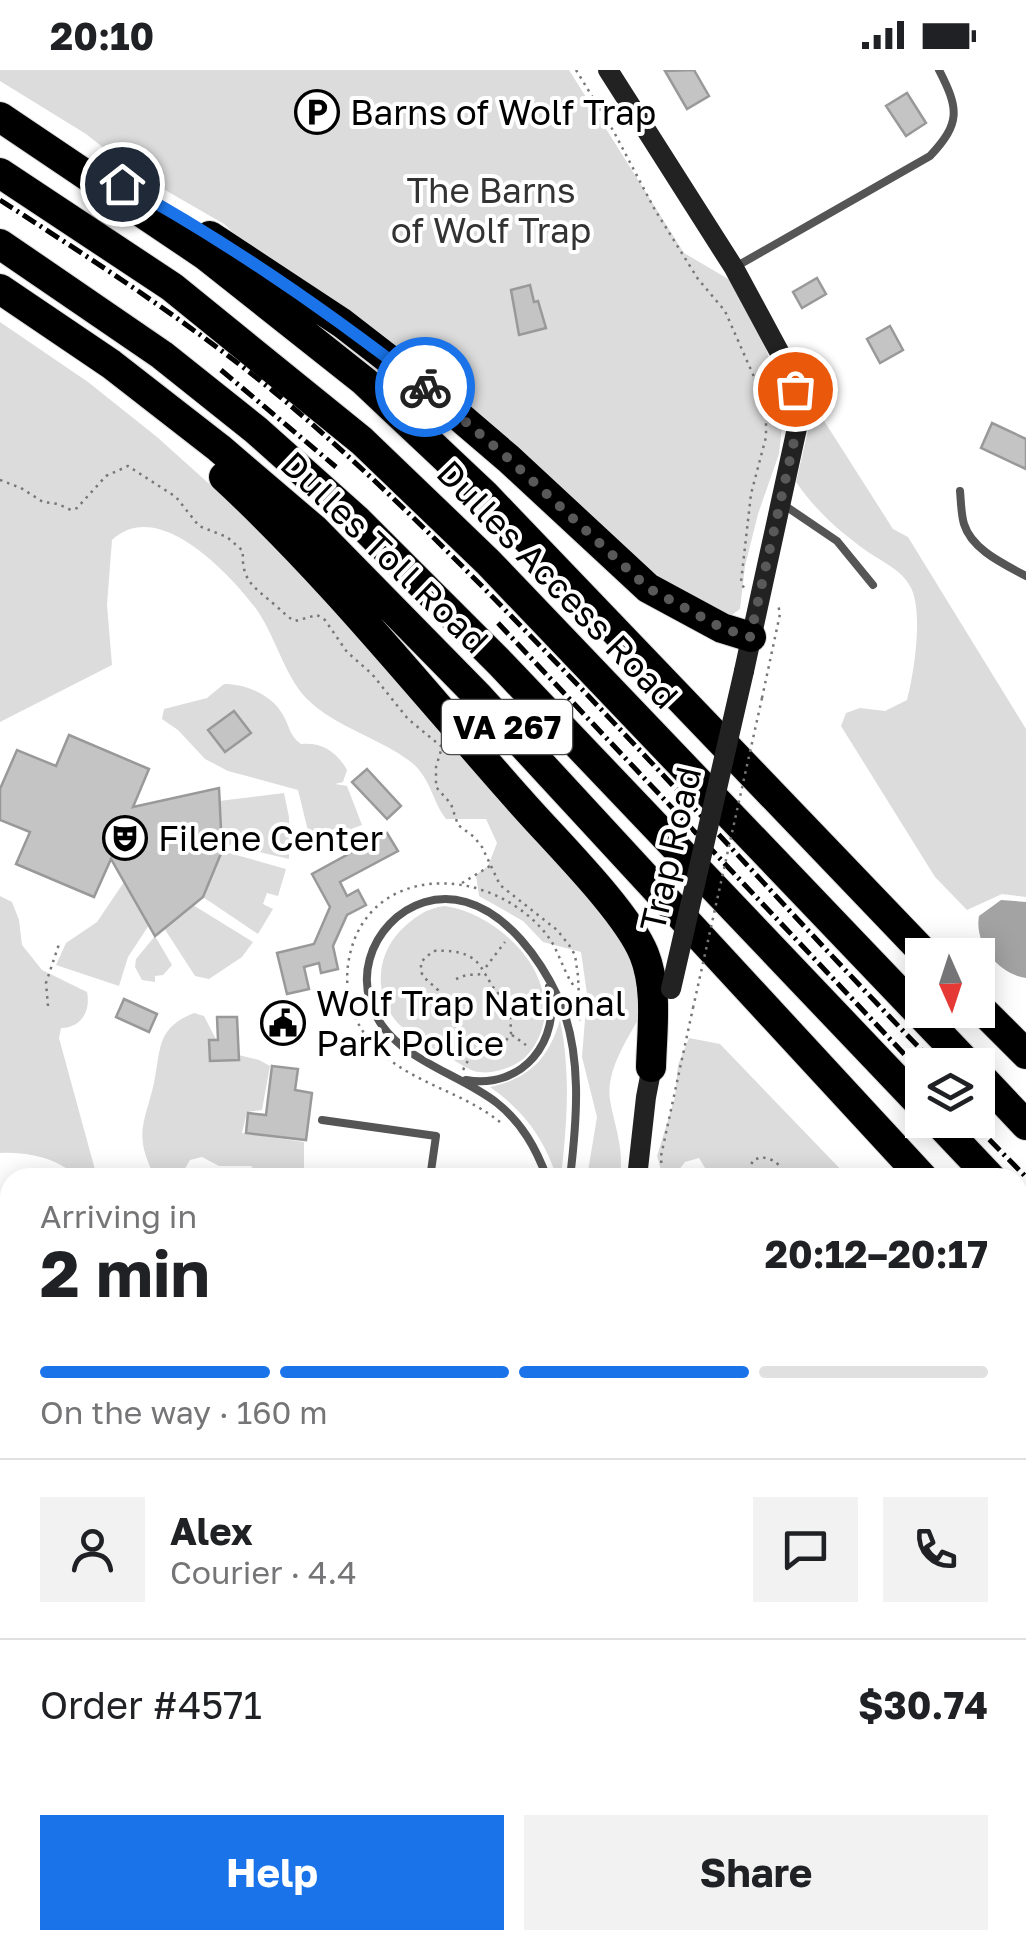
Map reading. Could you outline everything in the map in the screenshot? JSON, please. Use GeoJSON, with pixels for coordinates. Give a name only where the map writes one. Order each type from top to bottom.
{"type":"FeatureCollection","features":[{"type":"Feature","properties":{"kind":"highway"},"geometry":{"type":"LineString","coordinates":[[2,118],[195,226],[342,323],[509,459],[648,588],[722,628],[750,637]]}},
{"type":"Feature","properties":{"kind":"highway"},"geometry":{"type":"LineString","coordinates":[[2,118],[204,255],[278,310],[376,393],[486,496],[910,938]]}},
{"type":"Feature","properties":{"kind":"highway","name":"Dulles Access Road"},"geometry":{"type":"LineString","coordinates":[[0,173],[172,286],[362,441],[488,562],[952,1048]]}},
{"type":"Feature","properties":{"kind":"highway"},"geometry":{"type":"LineString","coordinates":[[0,244],[162,356],[256,430],[358,521],[488,650],[905,1088]]}},
{"type":"Feature","properties":{"kind":"highway","name":"Dulles Toll Road"},"geometry":{"type":"LineString","coordinates":[[0,289],[112,364],[219,448],[340,555],[466,682],[914,1168]]}},
{"type":"Feature","properties":{"kind":"highway"},"geometry":{"type":"LineString","coordinates":[[50,322],[270,519],[594,884],[635,936],[644,955],[652,981],[652,1067]]}},
{"type":"Feature","properties":{"kind":"highway"},"geometry":{"type":"LineString","coordinates":[[995,1023],[1026,1054]]}},
{"type":"Feature","properties":{"kind":"highway"},"geometry":{"type":"LineString","coordinates":[[995,1092],[1026,1125]]}},
{"type":"Feature","properties":{"kind":"highway"},"geometry":{"type":"LineString","coordinates":[[953,1138],[982,1168]]}},
{"type":"Feature","properties":{"kind":"main road","name":"Trap Road"},"geometry":{"type":"LineString","coordinates":[[608,70],[734,268],[789,370],[795,389],[797,428],[652,1067],[641,1168]]}},
{"type":"Feature","properties":{"kind":"lane"},"geometry":{"type":"LineString","coordinates":[[734,268],[930,156],[949,136],[955,111],[939,70]]}},
{"type":"Feature","properties":{"kind":"lane"},"geometry":{"type":"LineString","coordinates":[[960,491],[964,524],[974,542],[1026,576]]}},
{"type":"Feature","properties":{"kind":"lane"},"geometry":{"type":"LineString","coordinates":[[780,503],[838,540],[873,585]]}},
{"type":"Feature","properties":{"kind":"lane"},"geometry":{"type":"LineString","coordinates":[[542,1168],[526,1134],[511,1116],[494,1101],[401,1045],[374,1014],[366,982],[374,946],[394,919],[428,900],[468,902],[500,920],[514,932],[559,999],[574,1064],[571,1168]]}},
{"type":"Feature","properties":{"kind":"lane"},"geometry":{"type":"LineString","coordinates":[[455,1078],[472,1082],[502,1079],[518,1072],[537,1055],[551,1021],[547,978]]}},
{"type":"Feature","properties":{"kind":"lane"},"geometry":{"type":"LineString","coordinates":[[322,1120],[436,1136],[431,1168]]}},
{"type":"Feature","properties":{"kind":"path"},"geometry":{"type":"LineString","coordinates":[[576,70],[655,210],[698,279],[725,311],[766,404],[766,436],[751,494],[741,582],[748,593],[778,603],[780,614],[661,1156],[662,1168]]}},
{"type":"Feature","properties":{"kind":"path"},"geometry":{"type":"LineString","coordinates":[[0,480],[43,502],[71,510],[106,476],[128,466],[167,490],[199,526],[227,537],[243,551],[243,574],[256,592],[295,621],[317,615],[325,620],[346,652],[372,674],[408,720],[442,747],[436,787],[452,804],[458,825],[474,836],[500,885],[558,930],[574,956],[580,1030]]}},
{"type":"Feature","properties":{"kind":"path"},"geometry":{"type":"LineString","coordinates":[[461,883],[491,866]]}},
{"type":"Feature","properties":{"kind":"path"},"geometry":{"type":"LineString","coordinates":[[456,979],[486,971],[514,932]]}},
{"type":"Feature","properties":{"kind":"path"},"geometry":{"type":"LineString","coordinates":[[48,1006],[46,983],[60,941]]}},
{"type":"Feature","properties":{"kind":"path"},"geometry":{"type":"LineString","coordinates":[[455,1078],[471,1055],[470,1042],[445,1010],[445,998],[421,972],[421,962],[433,951],[462,952],[486,971],[501,998],[510,1004],[511,1034],[497,1052],[471,1055]]}},
{"type":"Feature","properties":{"kind":"path"},"geometry":{"type":"LineString","coordinates":[[355,1017],[377,1049],[403,1072],[467,1101],[504,1126]]}},
{"type":"Feature","properties":{"kind":"path"},"geometry":{"type":"LineString","coordinates":[[511,1034],[537,1055]]}},
{"type":"Feature","properties":{"kind":"path"},"geometry":{"type":"LineString","coordinates":[[750,1168],[753,1160],[762,1156],[781,1168]]}},
{"type":"Feature","properties":{"kind":"green space","name":"The Barns of Wolf Trap"},"geometry":{"type":"Polygon","coordinates":[[[0,70],[569,70],[684,253],[730,280],[764,342],[783,404],[782,427],[779,454],[745,566],[740,609],[726,619],[674,593],[345,307],[292,274],[264,262],[224,224],[134,172],[86,134],[0,81],[0,70]]]}},
{"type":"Feature","properties":{"kind":"green space"},"geometry":{"type":"Polygon","coordinates":[[[0,322],[88,382],[157,437],[285,552],[631,946],[646,1005],[621,1051],[610,1088],[621,1168],[588,1168],[597,1117],[582,1057],[587,994],[581,952],[543,942],[523,921],[479,896],[476,875],[488,866],[497,843],[486,819],[446,819],[423,775],[411,762],[307,699],[254,606],[227,575],[190,544],[149,527],[130,529],[112,540],[107,605],[112,665],[0,722],[0,322]]]}},
{"type":"Feature","properties":{"kind":"green space"},"geometry":{"type":"Polygon","coordinates":[[[814,405],[893,529],[908,537],[1026,729],[1026,897],[1002,894],[967,910],[935,877],[841,726],[846,713],[860,708],[885,711],[907,700],[915,659],[916,610],[910,586],[902,575],[838,529],[796,482],[814,405]]]}},
{"type":"Feature","properties":{"kind":"green space"},"geometry":{"type":"Polygon","coordinates":[[[224,684],[265,696],[278,708],[301,744],[322,747],[339,758],[347,770],[343,782],[335,784],[347,786],[362,825],[316,842],[309,835],[298,790],[228,771],[205,759],[162,719],[164,709],[207,698],[224,684]]]}},
{"type":"Feature","properties":{"kind":"green space"},"geometry":{"type":"Polygon","coordinates":[[[284,793],[289,817],[289,859],[222,843],[219,801],[284,793]]]}},
{"type":"Feature","properties":{"kind":"green space"},"geometry":{"type":"Polygon","coordinates":[[[222,851],[286,869],[278,896],[267,893],[263,904],[273,909],[258,934],[203,897],[222,851]]]}},
{"type":"Feature","properties":{"kind":"green space"},"geometry":{"type":"Polygon","coordinates":[[[124,882],[149,925],[128,957],[119,986],[56,965],[66,943],[97,922],[124,882]]]}},
{"type":"Feature","properties":{"kind":"green space"},"geometry":{"type":"Polygon","coordinates":[[[0,896],[12,902],[22,945],[42,970],[87,992],[83,1017],[74,1025],[61,1028],[59,1038],[95,1168],[66,1168],[38,1156],[0,1153],[0,896]]]}},
{"type":"Feature","properties":{"kind":"green space"},"geometry":{"type":"Polygon","coordinates":[[[193,905],[253,942],[242,957],[209,979],[195,976],[164,928],[193,905]]]}},
{"type":"Feature","properties":{"kind":"green space"},"geometry":{"type":"Polygon","coordinates":[[[445,906],[465,911],[504,934],[521,950],[542,989],[545,1010],[541,1032],[526,1056],[509,1067],[485,1072],[467,1068],[407,1031],[386,1005],[382,967],[391,942],[415,918],[445,906]]]}},
{"type":"Feature","properties":{"kind":"green space"},"geometry":{"type":"Polygon","coordinates":[[[155,936],[172,965],[163,975],[155,976],[155,982],[142,980],[135,967],[136,959],[155,936]]]}},
{"type":"Feature","properties":{"kind":"green space"},"geometry":{"type":"Polygon","coordinates":[[[194,1013],[204,1016],[222,1051],[270,1066],[262,1110],[247,1112],[242,1133],[304,1142],[304,1168],[219,1166],[202,1157],[190,1160],[185,1168],[151,1168],[144,1149],[143,1128],[162,1041],[182,1019],[194,1013]]]}},
{"type":"Feature","properties":{"kind":"green space"},"geometry":{"type":"Polygon","coordinates":[[[560,1020],[567,1098],[562,1168],[553,1168],[531,1126],[490,1087],[516,1079],[536,1065],[560,1020]]]}},
{"type":"Feature","properties":{"kind":"green space"},"geometry":{"type":"Polygon","coordinates":[[[689,1038],[720,1044],[839,1168],[705,1168],[699,1158],[685,1162],[680,1168],[660,1168],[657,1156],[675,1097],[678,1065],[689,1038]]]}},
{"type":"Feature","properties":{"kind":"shaded area"},"geometry":{"type":"Polygon","coordinates":[[[1001,900],[1026,902],[1026,978],[1006,971],[995,961],[995,938],[980,938],[979,916],[1001,900]]]}},
{"type":"Feature","properties":{"kind":"building"},"geometry":{"type":"Polygon","coordinates":[[[694,70],[709,96],[687,109],[665,71],[694,70]]]}},
{"type":"Feature","properties":{"kind":"building"},"geometry":{"type":"Polygon","coordinates":[[[907,93],[926,123],[906,136],[886,106],[907,93]]]}},
{"type":"Feature","properties":{"kind":"building"},"geometry":{"type":"Polygon","coordinates":[[[817,278],[826,294],[802,308],[793,292],[817,278]]]}},
{"type":"Feature","properties":{"kind":"building"},"geometry":{"type":"Polygon","coordinates":[[[530,285],[546,328],[519,335],[511,290],[530,285]]]}},
{"type":"Feature","properties":{"kind":"building"},"geometry":{"type":"Polygon","coordinates":[[[890,326],[903,350],[880,363],[867,339],[890,326]]]}},
{"type":"Feature","properties":{"kind":"building"},"geometry":{"type":"Polygon","coordinates":[[[992,423],[1026,439],[1026,469],[981,448],[992,423]]]}},
{"type":"Feature","properties":{"kind":"building"},"geometry":{"type":"Polygon","coordinates":[[[234,711],[251,733],[225,752],[208,730],[234,711]]]}},
{"type":"Feature","properties":{"kind":"building","name":"Filene Center"},"geometry":{"type":"Polygon","coordinates":[[[69,735],[149,769],[133,807],[219,788],[222,851],[203,897],[155,936],[111,859],[94,897],[16,864],[30,832],[0,820],[0,789],[17,750],[56,766],[69,735]]]}},
{"type":"Feature","properties":{"kind":"building"},"geometry":{"type":"Polygon","coordinates":[[[367,769],[401,806],[387,819],[352,782],[367,769]]]}},
{"type":"Feature","properties":{"kind":"building"},"geometry":{"type":"Polygon","coordinates":[[[387,833],[398,851],[340,882],[347,896],[358,890],[366,905],[347,915],[333,946],[338,969],[321,973],[319,963],[304,967],[309,989],[287,994],[277,953],[314,944],[330,907],[312,874],[387,833]]]}},
{"type":"Feature","properties":{"kind":"building"},"geometry":{"type":"Polygon","coordinates":[[[124,999],[157,1014],[149,1032],[116,1017],[124,999]]]}},
{"type":"Feature","properties":{"kind":"building","name":"Wolf Trap National Park Police"},"geometry":{"type":"Polygon","coordinates":[[[272,1015],[293,1015],[293,1032],[273,1032],[272,1015]]]}},
{"type":"Feature","properties":{"kind":"building"},"geometry":{"type":"Polygon","coordinates":[[[217,1017],[237,1017],[239,1060],[210,1061],[209,1040],[218,1040],[217,1017]]]}},
{"type":"Feature","properties":{"kind":"building"},"geometry":{"type":"Polygon","coordinates":[[[272,1066],[298,1069],[295,1090],[312,1093],[306,1140],[246,1133],[248,1113],[266,1115],[272,1066]]]}},
{"type":"Feature","properties":{"kind":"railway"},"geometry":{"type":"LineString","coordinates":[[0,200],[207,340],[273,391],[379,485],[546,652],[920,1048]]}},
{"type":"Feature","properties":{"kind":"railway"},"geometry":{"type":"LineString","coordinates":[[221,370],[336,467]]}},
{"type":"Feature","properties":{"kind":"railway"},"geometry":{"type":"LineString","coordinates":[[498,623],[905,1055]]}},
{"type":"Feature","properties":{"kind":"railway"},"geometry":{"type":"LineString","coordinates":[[988,1138],[1017,1168]]}},
{"type":"Feature","properties":{"kind":"way so far"},"geometry":{"type":"LineString","coordinates":[[425,387],[648,588],[722,628],[750,637],[797,428],[795,389]]}},
{"type":"Feature","properties":{"kind":"place","name":"Barns of Wolf Trap"},"geometry":{"type":"Point","coordinates":[317,112]}},
{"type":"Feature","properties":{"kind":"place","name":"Filene Center"},"geometry":{"type":"Point","coordinates":[125,838]}},
{"type":"Feature","properties":{"kind":"place","name":"Wolf Trap National Park Police"},"geometry":{"type":"Point","coordinates":[283,1023]}},
{"type":"Feature","properties":{"kind":"route"},"geometry":{"type":"LineString","coordinates":[[122,184],[195,226],[342,323],[425,387]]}}]}
